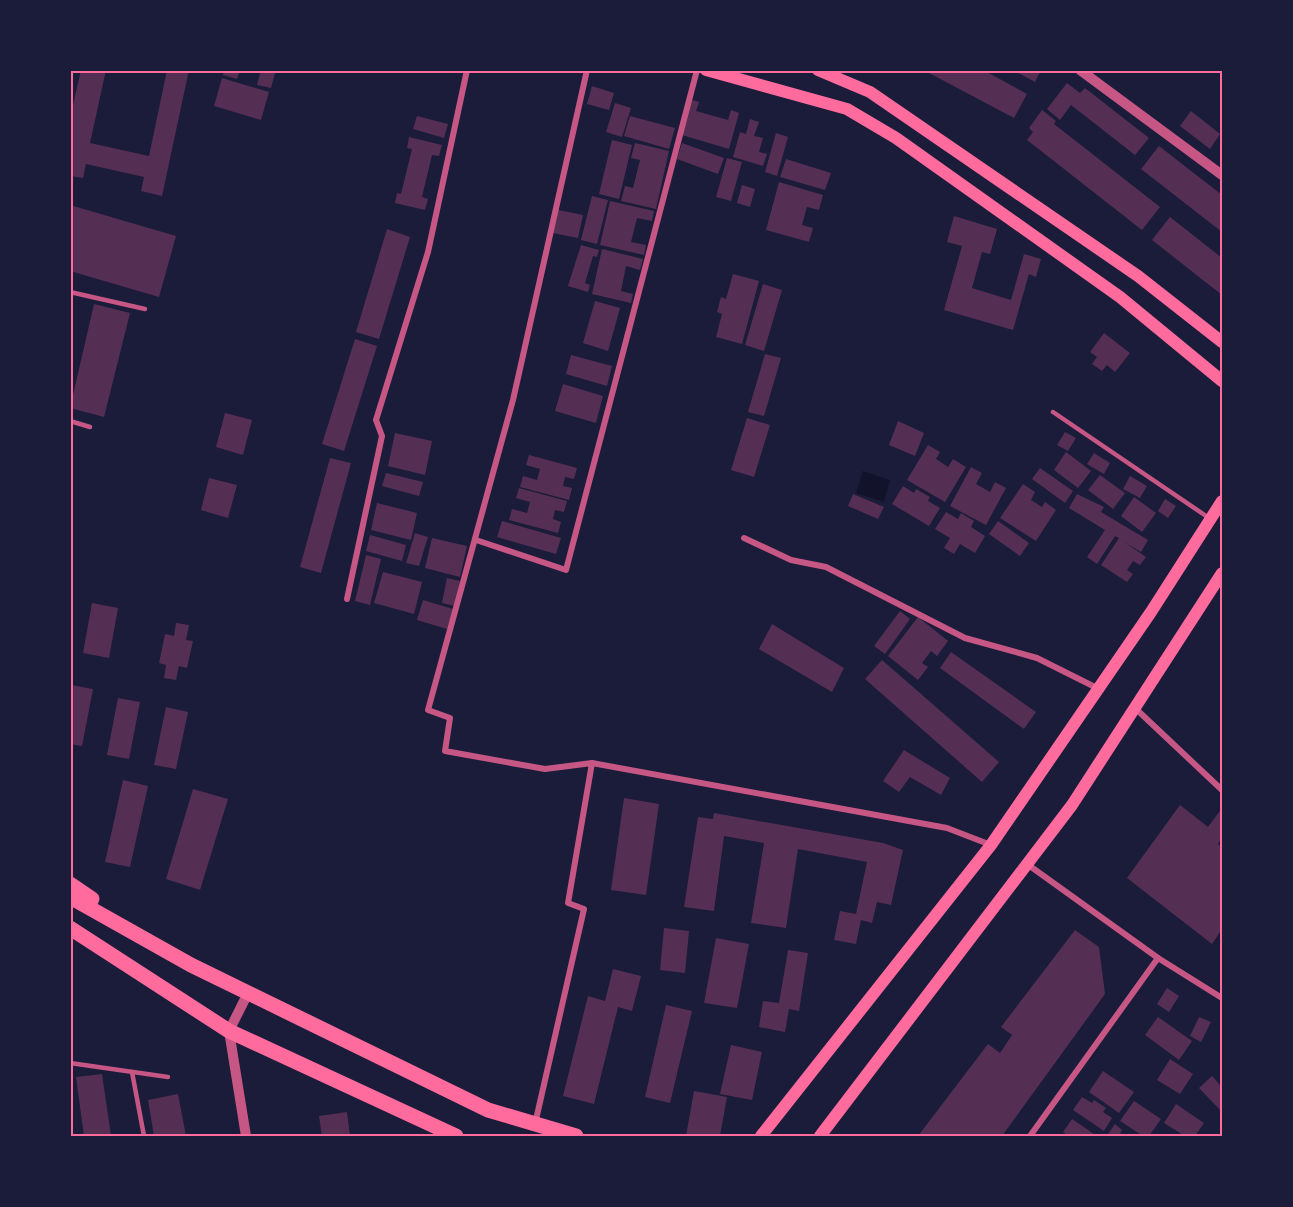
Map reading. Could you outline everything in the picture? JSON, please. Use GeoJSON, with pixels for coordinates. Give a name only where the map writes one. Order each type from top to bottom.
{"type":"FeatureCollection","features":[{"type":"Feature","properties":{"kind":"main road"},"geometry":{"type":"LineString","coordinates":[[706,70],[847,109],[896,138],[1120,297],[1222,381]]}},
{"type":"Feature","properties":{"kind":"main road"},"geometry":{"type":"LineString","coordinates":[[818,70],[845,76],[870,92],[1138,276],[1222,342]]}},
{"type":"Feature","properties":{"kind":"main road"},"geometry":{"type":"LineString","coordinates":[[761,1137],[991,845],[1100,689],[1222,501]]}},
{"type":"Feature","properties":{"kind":"main road"},"geometry":{"type":"LineString","coordinates":[[820,1137],[1072,805],[1222,573]]}},
{"type":"Feature","properties":{"kind":"main road"},"geometry":{"type":"LineString","coordinates":[[70,884],[143,936]]}},
{"type":"Feature","properties":{"kind":"main road"},"geometry":{"type":"LineString","coordinates":[[70,897],[191,965],[488,1110],[576,1137]]}},
{"type":"Feature","properties":{"kind":"main road"},"geometry":{"type":"LineString","coordinates":[[70,928],[229,1030],[456,1137]]}},
{"type":"Feature","properties":{"kind":"street"},"geometry":{"type":"LineString","coordinates":[[347,599],[382,436],[376,420],[428,252],[467,70]]}},
{"type":"Feature","properties":{"kind":"street"},"geometry":{"type":"LineString","coordinates":[[587,70],[513,400],[428,710],[450,718],[445,752],[545,769],[592,763],[947,828],[991,845]]}},
{"type":"Feature","properties":{"kind":"street"},"geometry":{"type":"LineString","coordinates":[[476,540],[566,570],[697,70]]}},
{"type":"Feature","properties":{"kind":"street"},"geometry":{"type":"LineString","coordinates":[[1080,70],[1222,175]]}},
{"type":"Feature","properties":{"kind":"street"},"geometry":{"type":"LineString","coordinates":[[744,538],[791,560],[826,567],[965,638],[1037,658],[1100,689]]}},
{"type":"Feature","properties":{"kind":"street"},"geometry":{"type":"LineString","coordinates":[[1135,707],[1222,790]]}},
{"type":"Feature","properties":{"kind":"street"},"geometry":{"type":"LineString","coordinates":[[536,1124],[584,909],[568,903],[592,763]]}},
{"type":"Feature","properties":{"kind":"street"},"geometry":{"type":"LineString","coordinates":[[1028,864],[1158,958],[1222,998]]}},
{"type":"Feature","properties":{"kind":"street"},"geometry":{"type":"LineString","coordinates":[[1030,1137],[1158,958]]}},
{"type":"Feature","properties":{"kind":"street"},"geometry":{"type":"LineString","coordinates":[[246,1137],[229,1030],[248,993]]}},
{"type":"Feature","properties":{"kind":"lane"},"geometry":{"type":"LineString","coordinates":[[70,292],[145,309]]}},
{"type":"Feature","properties":{"kind":"lane"},"geometry":{"type":"LineString","coordinates":[[1053,412],[1211,519]]}},
{"type":"Feature","properties":{"kind":"lane"},"geometry":{"type":"LineString","coordinates":[[70,421],[90,427]]}},
{"type":"Feature","properties":{"kind":"lane"},"geometry":{"type":"LineString","coordinates":[[70,1063],[168,1077]]}},
{"type":"Feature","properties":{"kind":"lane"},"geometry":{"type":"LineString","coordinates":[[132,1072],[144,1137]]}},
{"type":"Feature","properties":{"kind":"shaded area"},"geometry":{"type":"Polygon","coordinates":[[[863,471],[890,480],[884,502],[856,493],[863,471]]]}},
{"type":"Feature","properties":{"kind":"building"},"geometry":{"type":"Polygon","coordinates":[[[81,70],[106,70],[90,143],[149,156],[167,70],[189,70],[162,196],[141,191],[144,177],[86,164],[83,178],[70,176],[70,118],[81,70]]]}},
{"type":"Feature","properties":{"kind":"building"},"geometry":{"type":"Polygon","coordinates":[[[224,70],[240,70],[237,79],[223,75],[224,70]]]}},
{"type":"Feature","properties":{"kind":"building"},"geometry":{"type":"Polygon","coordinates":[[[261,70],[276,70],[271,88],[257,85],[261,70]]]}},
{"type":"Feature","properties":{"kind":"building"},"geometry":{"type":"Polygon","coordinates":[[[930,70],[983,70],[1027,94],[1014,118],[929,73],[930,70]]]}},
{"type":"Feature","properties":{"kind":"building"},"geometry":{"type":"Polygon","coordinates":[[[1013,70],[1041,70],[1035,82],[1013,70]]]}},
{"type":"Feature","properties":{"kind":"building"},"geometry":{"type":"Polygon","coordinates":[[[222,78],[269,92],[261,120],[214,106],[222,78]]]}},
{"type":"Feature","properties":{"kind":"building"},"geometry":{"type":"Polygon","coordinates":[[[1067,83],[1080,93],[1085,88],[1149,138],[1135,155],[1071,105],[1060,120],[1047,109],[1067,83]]]}},
{"type":"Feature","properties":{"kind":"building"},"geometry":{"type":"Polygon","coordinates":[[[592,86],[614,93],[609,110],[587,104],[592,86]]]}},
{"type":"Feature","properties":{"kind":"building"},"geometry":{"type":"Polygon","coordinates":[[[692,100],[699,102],[696,111],[728,120],[731,110],[739,113],[729,149],[682,135],[692,100]]]}},
{"type":"Feature","properties":{"kind":"building"},"geometry":{"type":"Polygon","coordinates":[[[615,103],[631,108],[622,137],[606,132],[615,103]]]}},
{"type":"Feature","properties":{"kind":"building"},"geometry":{"type":"Polygon","coordinates":[[[1042,110],[1056,121],[1054,124],[1160,207],[1142,230],[1027,140],[1033,132],[1029,128],[1042,110]]]}},
{"type":"Feature","properties":{"kind":"building"},"geometry":{"type":"Polygon","coordinates":[[[1191,111],[1220,134],[1210,149],[1180,126],[1191,111]]]}},
{"type":"Feature","properties":{"kind":"building"},"geometry":{"type":"Polygon","coordinates":[[[417,116],[448,124],[444,138],[413,129],[417,116]]]}},
{"type":"Feature","properties":{"kind":"building"},"geometry":{"type":"Polygon","coordinates":[[[630,116],[675,128],[669,149],[624,136],[630,116]]]}},
{"type":"Feature","properties":{"kind":"building"},"geometry":{"type":"Polygon","coordinates":[[[750,119],[759,122],[754,136],[763,138],[759,152],[767,154],[763,166],[733,157],[740,132],[746,134],[750,119]]]}},
{"type":"Feature","properties":{"kind":"building"},"geometry":{"type":"Polygon","coordinates":[[[776,133],[788,137],[777,176],[765,172],[776,133]]]}},
{"type":"Feature","properties":{"kind":"building"},"geometry":{"type":"Polygon","coordinates":[[[409,137],[442,145],[439,156],[432,155],[422,197],[428,199],[425,210],[395,203],[397,193],[401,194],[412,149],[407,148],[409,137]]]}},
{"type":"Feature","properties":{"kind":"building"},"geometry":{"type":"Polygon","coordinates":[[[612,140],[632,145],[619,199],[599,194],[612,140]]]}},
{"type":"Feature","properties":{"kind":"building"},"geometry":{"type":"Polygon","coordinates":[[[635,143],[669,151],[656,209],[621,201],[625,186],[633,188],[640,160],[631,158],[635,143]]]}},
{"type":"Feature","properties":{"kind":"building"},"geometry":{"type":"Polygon","coordinates":[[[682,143],[724,158],[718,174],[677,159],[682,143]]]}},
{"type":"Feature","properties":{"kind":"building"},"geometry":{"type":"Polygon","coordinates":[[[1159,146],[1222,195],[1222,232],[1141,169],[1159,146]]]}},
{"type":"Feature","properties":{"kind":"building"},"geometry":{"type":"Polygon","coordinates":[[[727,158],[742,162],[731,201],[716,197],[727,158]]]}},
{"type":"Feature","properties":{"kind":"building"},"geometry":{"type":"Polygon","coordinates":[[[786,159],[831,173],[825,190],[780,177],[786,159]]]}},
{"type":"Feature","properties":{"kind":"building"},"geometry":{"type":"Polygon","coordinates":[[[779,182],[823,195],[819,210],[807,207],[802,225],[813,228],[809,242],[766,230],[779,182]]]}},
{"type":"Feature","properties":{"kind":"building"},"geometry":{"type":"Polygon","coordinates":[[[742,185],[755,189],[750,207],[737,203],[742,185]]]}},
{"type":"Feature","properties":{"kind":"building"},"geometry":{"type":"Polygon","coordinates":[[[592,196],[608,200],[597,244],[581,240],[592,196]]]}},
{"type":"Feature","properties":{"kind":"building"},"geometry":{"type":"Polygon","coordinates":[[[610,201],[654,211],[652,221],[637,218],[631,242],[646,245],[644,255],[600,245],[610,201]]]}},
{"type":"Feature","properties":{"kind":"building"},"geometry":{"type":"Polygon","coordinates":[[[70,205],[176,236],[159,297],[70,271],[70,205]]]}},
{"type":"Feature","properties":{"kind":"building"},"geometry":{"type":"Polygon","coordinates":[[[558,210],[583,215],[578,238],[553,233],[558,210]]]}},
{"type":"Feature","properties":{"kind":"building"},"geometry":{"type":"Polygon","coordinates":[[[954,216],[997,229],[990,254],[982,252],[972,288],[1011,300],[1024,254],[1041,259],[1036,277],[1029,274],[1013,330],[944,310],[962,246],[947,242],[954,216]]]}},
{"type":"Feature","properties":{"kind":"building"},"geometry":{"type":"Polygon","coordinates":[[[1170,217],[1222,258],[1222,295],[1152,240],[1170,217]]]}},
{"type":"Feature","properties":{"kind":"building"},"geometry":{"type":"Polygon","coordinates":[[[387,229],[410,237],[379,339],[356,332],[387,229]]]}},
{"type":"Feature","properties":{"kind":"building"},"geometry":{"type":"Polygon","coordinates":[[[581,245],[599,250],[597,257],[593,256],[585,283],[590,285],[588,292],[568,286],[581,245]]]}},
{"type":"Feature","properties":{"kind":"building"},"geometry":{"type":"Polygon","coordinates":[[[602,249],[643,259],[640,270],[626,266],[621,291],[633,294],[631,303],[592,294],[602,249]]]}},
{"type":"Feature","properties":{"kind":"building"},"geometry":{"type":"Polygon","coordinates":[[[733,274],[759,281],[742,344],[716,337],[722,314],[717,312],[721,297],[726,299],[733,274]]]}},
{"type":"Feature","properties":{"kind":"building"},"geometry":{"type":"Polygon","coordinates":[[[763,284],[782,290],[764,351],[745,345],[763,284]]]}},
{"type":"Feature","properties":{"kind":"building"},"geometry":{"type":"Polygon","coordinates":[[[595,301],[620,308],[608,351],[583,343],[595,301]]]}},
{"type":"Feature","properties":{"kind":"building"},"geometry":{"type":"Polygon","coordinates":[[[94,304],[130,313],[104,417],[70,408],[94,304]]]}},
{"type":"Feature","properties":{"kind":"building"},"geometry":{"type":"Polygon","coordinates":[[[1104,333],[1130,353],[1115,372],[1107,365],[1102,371],[1092,364],[1097,357],[1090,352],[1104,333]]]}},
{"type":"Feature","properties":{"kind":"building"},"geometry":{"type":"Polygon","coordinates":[[[355,339],[377,346],[344,451],[322,444],[355,339]]]}},
{"type":"Feature","properties":{"kind":"building"},"geometry":{"type":"Polygon","coordinates":[[[765,354],[781,358],[764,416],[748,412],[765,354]]]}},
{"type":"Feature","properties":{"kind":"building"},"geometry":{"type":"Polygon","coordinates":[[[571,355],[612,366],[607,386],[566,374],[571,355]]]}},
{"type":"Feature","properties":{"kind":"building"},"geometry":{"type":"Polygon","coordinates":[[[563,384],[603,396],[596,423],[555,411],[563,384]]]}},
{"type":"Feature","properties":{"kind":"building"},"geometry":{"type":"Polygon","coordinates":[[[225,413],[252,420],[243,455],[216,447],[225,413]]]}},
{"type":"Feature","properties":{"kind":"building"},"geometry":{"type":"Polygon","coordinates":[[[747,418],[770,425],[754,477],[731,470],[747,418]]]}},
{"type":"Feature","properties":{"kind":"building"},"geometry":{"type":"Polygon","coordinates":[[[898,421],[924,433],[915,456],[889,445],[898,421]]]}},
{"type":"Feature","properties":{"kind":"building"},"geometry":{"type":"Polygon","coordinates":[[[1065,432],[1076,438],[1068,451],[1057,445],[1065,432]]]}},
{"type":"Feature","properties":{"kind":"building"},"geometry":{"type":"Polygon","coordinates":[[[395,433],[432,441],[425,475],[388,466],[395,433]]]}},
{"type":"Feature","properties":{"kind":"building"},"geometry":{"type":"Polygon","coordinates":[[[928,445],[940,452],[936,459],[948,467],[953,459],[966,467],[945,502],[907,480],[928,445]]]}},
{"type":"Feature","properties":{"kind":"building"},"geometry":{"type":"Polygon","coordinates":[[[1066,452],[1091,471],[1078,488],[1054,470],[1066,452]]]}},
{"type":"Feature","properties":{"kind":"building"},"geometry":{"type":"Polygon","coordinates":[[[1094,453],[1110,463],[1104,474],[1087,464],[1094,453]]]}},
{"type":"Feature","properties":{"kind":"building"},"geometry":{"type":"Polygon","coordinates":[[[529,455],[577,468],[574,479],[565,477],[563,486],[572,488],[569,500],[520,487],[523,476],[537,480],[540,469],[526,465],[529,455]]]}},
{"type":"Feature","properties":{"kind":"building"},"geometry":{"type":"Polygon","coordinates":[[[330,458],[351,463],[321,573],[300,567],[330,458]]]}},
{"type":"Feature","properties":{"kind":"building"},"geometry":{"type":"Polygon","coordinates":[[[971,467],[982,473],[976,484],[990,492],[995,482],[1006,488],[986,525],[950,506],[971,467]]]}},
{"type":"Feature","properties":{"kind":"building"},"geometry":{"type":"Polygon","coordinates":[[[1040,468],[1073,491],[1065,503],[1032,479],[1040,468]]]}},
{"type":"Feature","properties":{"kind":"building"},"geometry":{"type":"Polygon","coordinates":[[[386,473],[423,482],[419,496],[382,486],[386,473]]]}},
{"type":"Feature","properties":{"kind":"building"},"geometry":{"type":"Polygon","coordinates":[[[1100,475],[1125,493],[1113,509],[1088,490],[1100,475]]]}},
{"type":"Feature","properties":{"kind":"building"},"geometry":{"type":"Polygon","coordinates":[[[1130,476],[1147,486],[1140,498],[1123,489],[1130,476]]]}},
{"type":"Feature","properties":{"kind":"building"},"geometry":{"type":"Polygon","coordinates":[[[209,478],[237,485],[228,518],[201,510],[209,478]]]}},
{"type":"Feature","properties":{"kind":"building"},"geometry":{"type":"Polygon","coordinates":[[[1023,484],[1035,492],[1031,500],[1042,507],[1045,502],[1056,510],[1036,541],[1000,518],[1023,484]]]}},
{"type":"Feature","properties":{"kind":"building"},"geometry":{"type":"Polygon","coordinates":[[[903,486],[914,493],[916,489],[930,497],[928,501],[940,508],[929,526],[892,504],[903,486]]]}},
{"type":"Feature","properties":{"kind":"building"},"geometry":{"type":"Polygon","coordinates":[[[519,488],[567,501],[564,512],[555,510],[553,519],[561,522],[558,533],[509,520],[512,509],[527,513],[530,502],[516,498],[519,488]]]}},
{"type":"Feature","properties":{"kind":"building"},"geometry":{"type":"Polygon","coordinates":[[[853,494],[884,507],[878,519],[848,506],[853,494]]]}},
{"type":"Feature","properties":{"kind":"building"},"geometry":{"type":"Polygon","coordinates":[[[1077,494],[1104,507],[1101,512],[1148,540],[1141,552],[1124,542],[1146,557],[1140,565],[1133,561],[1127,570],[1133,574],[1127,582],[1101,565],[1119,538],[1115,536],[1097,564],[1087,557],[1105,530],[1069,508],[1077,494]]]}},
{"type":"Feature","properties":{"kind":"building"},"geometry":{"type":"Polygon","coordinates":[[[1134,497],[1156,513],[1142,532],[1121,516],[1134,497]]]}},
{"type":"Feature","properties":{"kind":"building"},"geometry":{"type":"Polygon","coordinates":[[[1165,499],[1176,506],[1168,518],[1158,511],[1165,499]]]}},
{"type":"Feature","properties":{"kind":"building"},"geometry":{"type":"Polygon","coordinates":[[[377,503],[417,513],[411,540],[371,530],[377,503]]]}},
{"type":"Feature","properties":{"kind":"building"},"geometry":{"type":"Polygon","coordinates":[[[946,512],[958,519],[961,513],[974,521],[971,527],[985,536],[975,553],[960,544],[954,554],[944,548],[950,538],[935,529],[946,512]]]}},
{"type":"Feature","properties":{"kind":"building"},"geometry":{"type":"Polygon","coordinates":[[[502,521],[561,538],[556,554],[497,537],[502,521]]]}},
{"type":"Feature","properties":{"kind":"building"},"geometry":{"type":"Polygon","coordinates":[[[998,521],[1029,543],[1020,556],[989,534],[998,521]]]}},
{"type":"Feature","properties":{"kind":"building"},"geometry":{"type":"Polygon","coordinates":[[[415,533],[428,537],[419,566],[406,563],[415,533]]]}},
{"type":"Feature","properties":{"kind":"building"},"geometry":{"type":"Polygon","coordinates":[[[370,535],[406,545],[402,561],[366,551],[370,535]]]}},
{"type":"Feature","properties":{"kind":"building"},"geometry":{"type":"Polygon","coordinates":[[[432,538],[467,546],[460,577],[425,568],[432,538]]]}},
{"type":"Feature","properties":{"kind":"building"},"geometry":{"type":"Polygon","coordinates":[[[366,555],[381,559],[370,605],[355,601],[366,555]]]}},
{"type":"Feature","properties":{"kind":"building"},"geometry":{"type":"Polygon","coordinates":[[[383,572],[422,582],[414,614],[374,603],[383,572]]]}},
{"type":"Feature","properties":{"kind":"building"},"geometry":{"type":"Polygon","coordinates":[[[447,578],[460,581],[455,606],[442,603],[447,578]]]}},
{"type":"Feature","properties":{"kind":"building"},"geometry":{"type":"Polygon","coordinates":[[[423,600],[453,609],[447,629],[417,620],[423,600]]]}},
{"type":"Feature","properties":{"kind":"building"},"geometry":{"type":"Polygon","coordinates":[[[92,603],[118,608],[109,658],[83,653],[92,603]]]}},
{"type":"Feature","properties":{"kind":"building"},"geometry":{"type":"Polygon","coordinates":[[[900,611],[910,619],[885,654],[874,646],[900,611]]]}},
{"type":"Feature","properties":{"kind":"building"},"geometry":{"type":"Polygon","coordinates":[[[918,617],[948,641],[937,656],[931,651],[922,663],[928,667],[918,680],[888,656],[918,617]]]}},
{"type":"Feature","properties":{"kind":"building"},"geometry":{"type":"Polygon","coordinates":[[[176,623],[189,625],[186,640],[193,641],[187,668],[179,666],[176,680],[164,678],[166,665],[159,663],[165,634],[174,636],[176,623]]]}},
{"type":"Feature","properties":{"kind":"building"},"geometry":{"type":"Polygon","coordinates":[[[772,624],[844,668],[832,692],[759,649],[772,624]]]}},
{"type":"Feature","properties":{"kind":"building"},"geometry":{"type":"Polygon","coordinates":[[[951,652],[1036,712],[1024,729],[940,668],[951,652]]]}},
{"type":"Feature","properties":{"kind":"building"},"geometry":{"type":"Polygon","coordinates":[[[882,660],[999,762],[982,782],[865,679],[882,660]]]}},
{"type":"Feature","properties":{"kind":"building"},"geometry":{"type":"Polygon","coordinates":[[[71,685],[93,689],[82,746],[70,744],[71,685]]]}},
{"type":"Feature","properties":{"kind":"building"},"geometry":{"type":"Polygon","coordinates":[[[118,698],[140,702],[129,759],[107,755],[118,698]]]}},
{"type":"Feature","properties":{"kind":"building"},"geometry":{"type":"Polygon","coordinates":[[[166,707],[188,712],[176,769],[154,765],[166,707]]]}},
{"type":"Feature","properties":{"kind":"building"},"geometry":{"type":"Polygon","coordinates":[[[904,750],[950,778],[941,795],[910,777],[899,792],[883,781],[904,750]]]}},
{"type":"Feature","properties":{"kind":"building"},"geometry":{"type":"Polygon","coordinates":[[[123,780],[148,786],[130,867],[105,862],[123,780]]]}},
{"type":"Feature","properties":{"kind":"building"},"geometry":{"type":"Polygon","coordinates":[[[193,789],[228,799],[200,890],[166,879],[193,789]]]}},
{"type":"Feature","properties":{"kind":"building"},"geometry":{"type":"Polygon","coordinates":[[[624,798],[659,804],[646,895],[611,890],[624,798]]]}},
{"type":"Feature","properties":{"kind":"building"},"geometry":{"type":"Polygon","coordinates":[[[1180,805],[1208,827],[1222,808],[1222,837],[1218,844],[1222,848],[1222,929],[1212,944],[1127,878],[1180,805]]]}},
{"type":"Feature","properties":{"kind":"building"},"geometry":{"type":"Polygon","coordinates":[[[714,813],[883,843],[903,850],[891,905],[877,902],[872,923],[861,920],[856,944],[834,940],[840,911],[856,914],[867,862],[798,849],[786,928],[751,923],[764,843],[724,836],[714,911],[684,907],[698,817],[713,819],[714,813]]]}},
{"type":"Feature","properties":{"kind":"building"},"geometry":{"type":"Polygon","coordinates":[[[664,928],[689,931],[685,973],[660,970],[664,928]]]}},
{"type":"Feature","properties":{"kind":"building"},"geometry":{"type":"Polygon","coordinates":[[[1075,930],[1099,947],[1105,994],[1002,1136],[918,1136],[988,1044],[1000,1053],[1012,1035],[1001,1027],[1075,930]]]}},
{"type":"Feature","properties":{"kind":"building"},"geometry":{"type":"Polygon","coordinates":[[[716,938],[749,944],[737,1008],[704,1003],[716,938]]]}},
{"type":"Feature","properties":{"kind":"building"},"geometry":{"type":"Polygon","coordinates":[[[788,950],[808,953],[799,1011],[789,1009],[785,1032],[759,1027],[763,1001],[779,1003],[788,950]]]}},
{"type":"Feature","properties":{"kind":"building"},"geometry":{"type":"Polygon","coordinates":[[[613,969],[641,976],[632,1011],[618,1007],[594,1104],[563,1096],[588,996],[605,1001],[613,969]]]}},
{"type":"Feature","properties":{"kind":"building"},"geometry":{"type":"Polygon","coordinates":[[[1167,988],[1179,996],[1169,1012],[1157,1004],[1167,988]]]}},
{"type":"Feature","properties":{"kind":"building"},"geometry":{"type":"Polygon","coordinates":[[[666,1005],[692,1011],[670,1103],[645,1097],[666,1005]]]}},
{"type":"Feature","properties":{"kind":"building"},"geometry":{"type":"Polygon","coordinates":[[[1158,1017],[1192,1041],[1179,1060],[1145,1035],[1158,1017]]]}},
{"type":"Feature","properties":{"kind":"building"},"geometry":{"type":"Polygon","coordinates":[[[1199,1017],[1211,1022],[1201,1042],[1190,1036],[1199,1017]]]}},
{"type":"Feature","properties":{"kind":"building"},"geometry":{"type":"Polygon","coordinates":[[[731,1045],[762,1052],[752,1100],[720,1094],[731,1045]]]}},
{"type":"Feature","properties":{"kind":"building"},"geometry":{"type":"Polygon","coordinates":[[[1170,1059],[1193,1074],[1180,1094],[1157,1080],[1170,1059]]]}},
{"type":"Feature","properties":{"kind":"building"},"geometry":{"type":"Polygon","coordinates":[[[1103,1071],[1134,1092],[1119,1113],[1089,1092],[1103,1071]]]}},
{"type":"Feature","properties":{"kind":"building"},"geometry":{"type":"Polygon","coordinates":[[[102,1074],[111,1136],[84,1136],[76,1077],[102,1074]]]}},
{"type":"Feature","properties":{"kind":"building"},"geometry":{"type":"Polygon","coordinates":[[[1212,1076],[1222,1087],[1222,1112],[1199,1088],[1212,1076]]]}},
{"type":"Feature","properties":{"kind":"building"},"geometry":{"type":"Polygon","coordinates":[[[694,1091],[727,1097],[720,1136],[686,1136],[694,1091]]]}},
{"type":"Feature","properties":{"kind":"building"},"geometry":{"type":"Polygon","coordinates":[[[178,1094],[186,1136],[154,1136],[148,1100],[178,1094]]]}},
{"type":"Feature","properties":{"kind":"building"},"geometry":{"type":"Polygon","coordinates":[[[1082,1097],[1092,1103],[1094,1100],[1106,1108],[1103,1112],[1112,1118],[1104,1131],[1073,1110],[1082,1097]]]}},
{"type":"Feature","properties":{"kind":"building"},"geometry":{"type":"Polygon","coordinates":[[[1134,1101],[1161,1119],[1149,1136],[1143,1136],[1120,1121],[1134,1101]]]}},
{"type":"Feature","properties":{"kind":"building"},"geometry":{"type":"Polygon","coordinates":[[[1176,1104],[1204,1123],[1195,1136],[1185,1136],[1164,1123],[1176,1104]]]}},
{"type":"Feature","properties":{"kind":"building"},"geometry":{"type":"Polygon","coordinates":[[[347,1112],[350,1136],[322,1136],[319,1116],[347,1112]]]}},
{"type":"Feature","properties":{"kind":"building"},"geometry":{"type":"Polygon","coordinates":[[[1072,1119],[1097,1136],[1069,1136],[1063,1132],[1072,1119]]]}},
{"type":"Feature","properties":{"kind":"building"},"geometry":{"type":"Polygon","coordinates":[[[1115,1124],[1122,1130],[1120,1133],[1124,1136],[1108,1134],[1115,1124]]]}}]}
